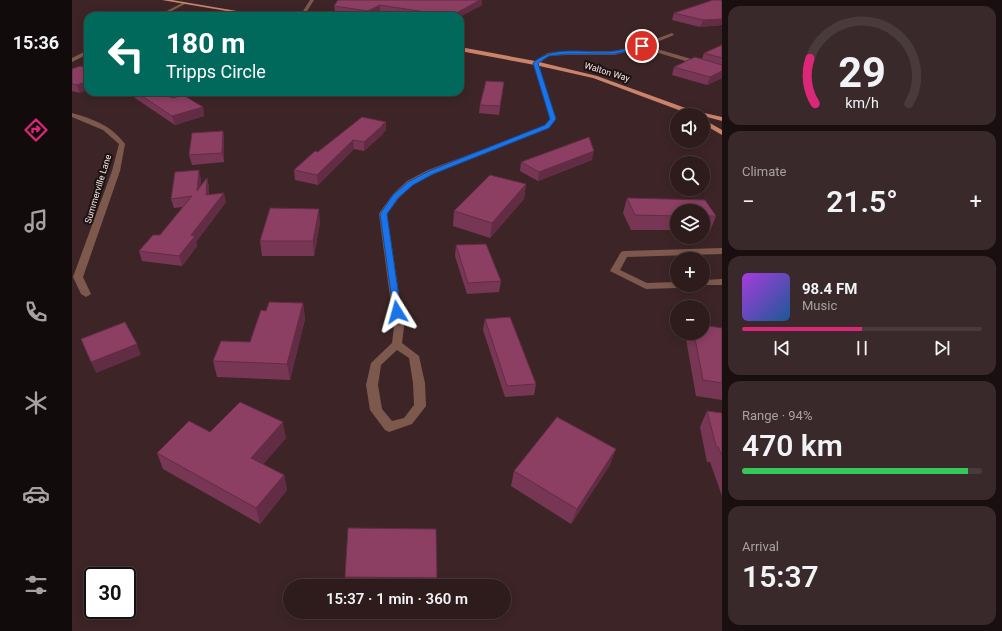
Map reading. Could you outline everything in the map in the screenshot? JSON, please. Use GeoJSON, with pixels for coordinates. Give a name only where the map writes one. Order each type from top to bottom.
{"type":"FeatureCollection","features":[{"type":"Feature","properties":{"kind":"main road"},"geometry":{"type":"LineString","coordinates":[[164,0],[240,12]]}},
{"type":"Feature","properties":{"kind":"main road","name":"Walton Way"},"geometry":{"type":"LineString","coordinates":[[464,50],[536,63],[596,77],[680,108]]}},
{"type":"Feature","properties":{"kind":"main road"},"geometry":{"type":"LineString","coordinates":[[710,116],[722,119]]}},
{"type":"Feature","properties":{"kind":"main road"},"geometry":{"type":"LineString","coordinates":[[710,120],[722,125]]}},
{"type":"Feature","properties":{"kind":"main road"},"geometry":{"type":"LineString","coordinates":[[710,125],[722,133]]}},
{"type":"Feature","properties":{"kind":"street"},"geometry":{"type":"LineString","coordinates":[[304,12],[312,0]]}},
{"type":"Feature","properties":{"kind":"street"},"geometry":{"type":"LineString","coordinates":[[167,12],[185,3]]}},
{"type":"Feature","properties":{"kind":"street"},"geometry":{"type":"LineString","coordinates":[[397,344],[414,356],[419,383],[420,406],[408,421],[389,427],[376,410],[372,385],[376,363],[397,344],[399,327],[383,214],[396,196],[410,183],[431,172],[547,127],[553,119],[536,63],[548,55],[566,53],[614,53],[642,46],[672,34]]}},
{"type":"Feature","properties":{"kind":"street"},"geometry":{"type":"LineString","coordinates":[[642,46],[722,70]]}},
{"type":"Feature","properties":{"kind":"street"},"geometry":{"type":"LineString","coordinates":[[72,60],[84,54]]}},
{"type":"Feature","properties":{"kind":"street","name":"Summerville Lane"},"geometry":{"type":"LineString","coordinates":[[72,115],[99,124],[113,133],[122,144],[116,171],[78,277],[86,294]]}},
{"type":"Feature","properties":{"kind":"street"},"geometry":{"type":"LineString","coordinates":[[689,252],[722,251]]}},
{"type":"Feature","properties":{"kind":"street"},"geometry":{"type":"LineString","coordinates":[[670,253],[624,254],[615,271],[646,286],[670,285]]}},
{"type":"Feature","properties":{"kind":"street"},"geometry":{"type":"LineString","coordinates":[[710,283],[722,282]]}},
{"type":"Feature","properties":{"kind":"building"},"geometry":{"type":"Polygon","coordinates":[[[338,0],[480,0],[458,12],[425,12],[380,5],[368,11],[334,6],[338,0]]]}},
{"type":"Feature","properties":{"kind":"building"},"geometry":{"type":"Polygon","coordinates":[[[713,0],[722,0],[722,19],[703,20],[674,13],[713,0]]]}},
{"type":"Feature","properties":{"kind":"building"},"geometry":{"type":"Polygon","coordinates":[[[722,45],[722,58],[704,53],[722,45]]]}},
{"type":"Feature","properties":{"kind":"building"},"geometry":{"type":"Polygon","coordinates":[[[695,57],[722,65],[722,71],[710,77],[674,67],[695,57]]]}},
{"type":"Feature","properties":{"kind":"building"},"geometry":{"type":"Polygon","coordinates":[[[80,66],[84,67],[84,82],[77,85],[72,84],[72,69],[80,66]]]}},
{"type":"Feature","properties":{"kind":"building"},"geometry":{"type":"Polygon","coordinates":[[[486,81],[504,82],[500,106],[480,105],[486,81]]]}},
{"type":"Feature","properties":{"kind":"building"},"geometry":{"type":"Polygon","coordinates":[[[142,96],[167,96],[173,98],[185,96],[203,107],[172,116],[142,96]]]}},
{"type":"Feature","properties":{"kind":"building"},"geometry":{"type":"Polygon","coordinates":[[[362,117],[386,122],[364,142],[353,140],[317,175],[294,170],[315,151],[318,152],[362,117]]]}},
{"type":"Feature","properties":{"kind":"building"},"geometry":{"type":"Polygon","coordinates":[[[223,131],[222,153],[189,155],[192,133],[223,131]]]}},
{"type":"Feature","properties":{"kind":"building"},"geometry":{"type":"Polygon","coordinates":[[[589,137],[594,151],[539,172],[521,162],[589,137]]]}},
{"type":"Feature","properties":{"kind":"building"},"geometry":{"type":"Polygon","coordinates":[[[199,170],[197,191],[207,178],[206,195],[224,193],[191,235],[195,236],[179,256],[139,251],[153,235],[160,235],[192,196],[171,199],[175,172],[199,170]]]}},
{"type":"Feature","properties":{"kind":"building"},"geometry":{"type":"Polygon","coordinates":[[[490,175],[526,184],[492,223],[454,211],[490,175]]]}},
{"type":"Feature","properties":{"kind":"building"},"geometry":{"type":"Polygon","coordinates":[[[627,198],[705,200],[708,204],[670,204],[670,216],[635,215],[627,198]]]}},
{"type":"Feature","properties":{"kind":"building"},"geometry":{"type":"Polygon","coordinates":[[[710,207],[716,216],[710,216],[710,207]]]}},
{"type":"Feature","properties":{"kind":"building"},"geometry":{"type":"Polygon","coordinates":[[[270,208],[319,209],[313,241],[260,241],[270,208]]]}},
{"type":"Feature","properties":{"kind":"building"},"geometry":{"type":"Polygon","coordinates":[[[486,244],[501,281],[468,283],[456,245],[486,244]]]}},
{"type":"Feature","properties":{"kind":"building"},"geometry":{"type":"Polygon","coordinates":[[[269,302],[303,303],[287,364],[213,361],[221,341],[250,342],[261,310],[266,311],[269,302]]]}},
{"type":"Feature","properties":{"kind":"building"},"geometry":{"type":"Polygon","coordinates":[[[510,317],[536,384],[507,386],[485,319],[510,317]]]}},
{"type":"Feature","properties":{"kind":"building"},"geometry":{"type":"Polygon","coordinates":[[[125,322],[137,344],[91,362],[81,339],[125,322]]]}},
{"type":"Feature","properties":{"kind":"building"},"geometry":{"type":"Polygon","coordinates":[[[710,326],[722,328],[722,383],[703,380],[695,340],[710,340],[710,326]]]}},
{"type":"Feature","properties":{"kind":"building"},"geometry":{"type":"Polygon","coordinates":[[[240,402],[283,422],[251,458],[284,475],[256,508],[157,453],[189,421],[210,432],[240,402]]]}},
{"type":"Feature","properties":{"kind":"building"},"geometry":{"type":"Polygon","coordinates":[[[707,411],[722,413],[722,456],[718,447],[716,446],[707,411]]]}},
{"type":"Feature","properties":{"kind":"building"},"geometry":{"type":"Polygon","coordinates":[[[557,417],[616,449],[577,509],[514,471],[557,417]]]}},
{"type":"Feature","properties":{"kind":"building"},"geometry":{"type":"Polygon","coordinates":[[[348,528],[436,529],[437,578],[345,577],[348,528]]]}},
{"type":"Feature","properties":{"kind":"route"},"geometry":{"type":"LineString","coordinates":[[397,312],[383,214],[396,196],[410,183],[431,172],[547,127],[553,119],[536,63],[548,55],[566,53],[614,53],[642,46]]}}]}
